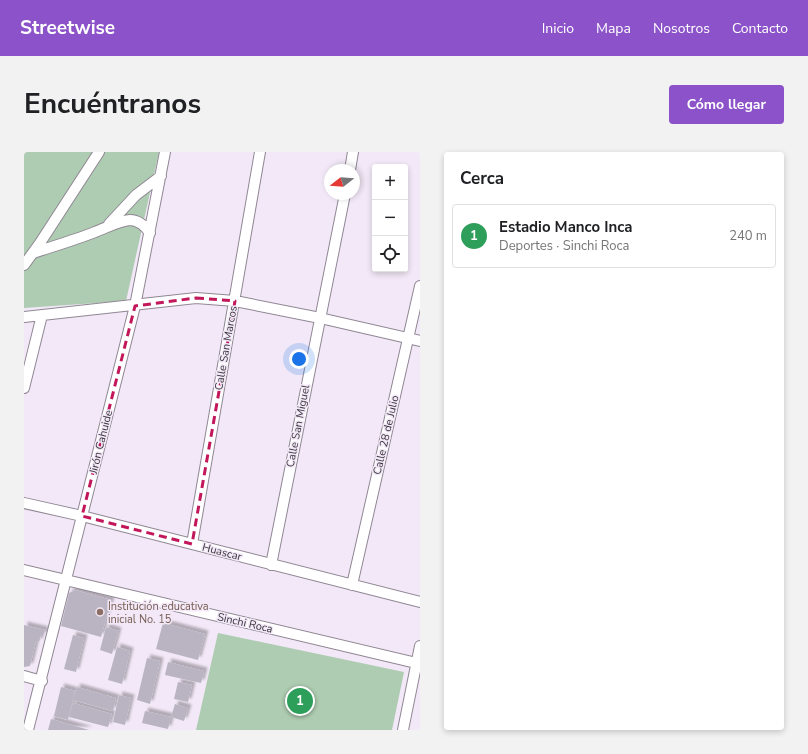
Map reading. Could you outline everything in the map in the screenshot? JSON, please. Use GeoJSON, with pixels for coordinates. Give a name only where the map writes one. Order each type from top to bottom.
{"type":"FeatureCollection","features":[{"type":"Feature","properties":{"kind":"street"},"geometry":{"type":"LineString","coordinates":[[24,265],[99,152]]}},
{"type":"Feature","properties":{"kind":"street","name":"Jirón Cahuide"},"geometry":{"type":"LineString","coordinates":[[28,730],[42,681],[135,306],[165,152]]}},
{"type":"Feature","properties":{"kind":"street","name":"Calle San Marcos"},"geometry":{"type":"LineString","coordinates":[[192,544],[260,152]]}},
{"type":"Feature","properties":{"kind":"street"},"geometry":{"type":"LineString","coordinates":[[351,164],[354,152]]}},
{"type":"Feature","properties":{"kind":"street"},"geometry":{"type":"LineString","coordinates":[[108,226],[136,195],[161,176]]}},
{"type":"Feature","properties":{"kind":"street","name":"Calle San Miguel"},"geometry":{"type":"LineString","coordinates":[[271,565],[344,200]]}},
{"type":"Feature","properties":{"kind":"street"},"geometry":{"type":"LineString","coordinates":[[33,253],[129,220],[136,221],[144,225],[150,233]]}},
{"type":"Feature","properties":{"kind":"street","name":"Calle 28 de Julio"},"geometry":{"type":"LineString","coordinates":[[352,585],[420,286]]}},
{"type":"Feature","properties":{"kind":"street"},"geometry":{"type":"LineString","coordinates":[[24,316],[135,306],[196,298],[234,301],[320,318],[420,342]]}},
{"type":"Feature","properties":{"kind":"street"},"geometry":{"type":"LineString","coordinates":[[24,388],[42,315]]}},
{"type":"Feature","properties":{"kind":"street","name":"Huascar"},"geometry":{"type":"LineString","coordinates":[[24,503],[82,516],[420,602]]}},
{"type":"Feature","properties":{"kind":"street","name":"Sinchi Roca"},"geometry":{"type":"LineString","coordinates":[[24,570],[418,664]]}},
{"type":"Feature","properties":{"kind":"street"},"geometry":{"type":"LineString","coordinates":[[403,730],[418,664],[420,646]]}},
{"type":"Feature","properties":{"kind":"street"},"geometry":{"type":"LineString","coordinates":[[24,676],[42,681]]}},
{"type":"Feature","properties":{"kind":"highlighted area"},"geometry":{"type":"Polygon","coordinates":[[[196,298],[235,301],[192,544],[82,516],[135,306],[196,298]]]}},
{"type":"Feature","properties":{"kind":"green space"},"geometry":{"type":"Polygon","coordinates":[[[24,152],[159,152],[126,301],[24,308],[24,152]]]}},
{"type":"Feature","properties":{"kind":"green space"},"geometry":{"type":"Polygon","coordinates":[[[218,633],[404,672],[392,730],[196,730],[218,633]]]}},
{"type":"Feature","properties":{"kind":"building"},"geometry":{"type":"Polygon","coordinates":[[[75,590],[111,600],[101,637],[61,626],[69,593],[75,590]]]}},
{"type":"Feature","properties":{"kind":"building"},"geometry":{"type":"Polygon","coordinates":[[[163,623],[205,634],[198,660],[156,649],[163,623]]]}},
{"type":"Feature","properties":{"kind":"building"},"geometry":{"type":"Polygon","coordinates":[[[24,625],[45,630],[43,636],[41,635],[39,642],[36,641],[30,666],[24,667],[24,625]]]}},
{"type":"Feature","properties":{"kind":"building"},"geometry":{"type":"Polygon","coordinates":[[[106,627],[118,631],[112,654],[100,650],[106,627]]]}},
{"type":"Feature","properties":{"kind":"building"},"geometry":{"type":"Polygon","coordinates":[[[73,635],[84,638],[76,672],[64,669],[73,635]]]}},
{"type":"Feature","properties":{"kind":"building"},"geometry":{"type":"Polygon","coordinates":[[[117,647],[130,651],[122,684],[108,680],[117,647]]]}},
{"type":"Feature","properties":{"kind":"building"},"geometry":{"type":"Polygon","coordinates":[[[147,658],[160,661],[150,704],[137,700],[147,658]]]}},
{"type":"Feature","properties":{"kind":"building"},"geometry":{"type":"Polygon","coordinates":[[[168,662],[204,671],[201,683],[165,675],[168,662]]]}},
{"type":"Feature","properties":{"kind":"building"},"geometry":{"type":"Polygon","coordinates":[[[178,682],[192,685],[188,702],[174,699],[178,682]]]}},
{"type":"Feature","properties":{"kind":"building"},"geometry":{"type":"Polygon","coordinates":[[[61,687],[75,691],[68,720],[54,716],[61,687]]]}},
{"type":"Feature","properties":{"kind":"building"},"geometry":{"type":"Polygon","coordinates":[[[77,687],[116,698],[113,711],[73,700],[77,687]]]}},
{"type":"Feature","properties":{"kind":"building"},"geometry":{"type":"Polygon","coordinates":[[[119,695],[131,698],[125,725],[113,722],[119,695]]]}},
{"type":"Feature","properties":{"kind":"building"},"geometry":{"type":"Polygon","coordinates":[[[73,703],[112,714],[108,727],[69,717],[73,703]]]}},
{"type":"Feature","properties":{"kind":"building"},"geometry":{"type":"Polygon","coordinates":[[[175,704],[188,708],[184,721],[171,717],[175,704]]]}},
{"type":"Feature","properties":{"kind":"building"},"geometry":{"type":"Polygon","coordinates":[[[145,711],[171,717],[168,729],[142,723],[145,711]]]}},
{"type":"Feature","properties":{"kind":"building"},"geometry":{"type":"Polygon","coordinates":[[[51,719],[89,730],[48,730],[51,719]]]}},
{"type":"Feature","properties":{"kind":"place","name":"Institución educativa inicial No. 15"},"geometry":{"type":"Point","coordinates":[100,612]}},
{"type":"Feature","properties":{"kind":"place","name":"Estadio Manco Inca"},"geometry":{"type":"Point","coordinates":[300,701]}}]}
